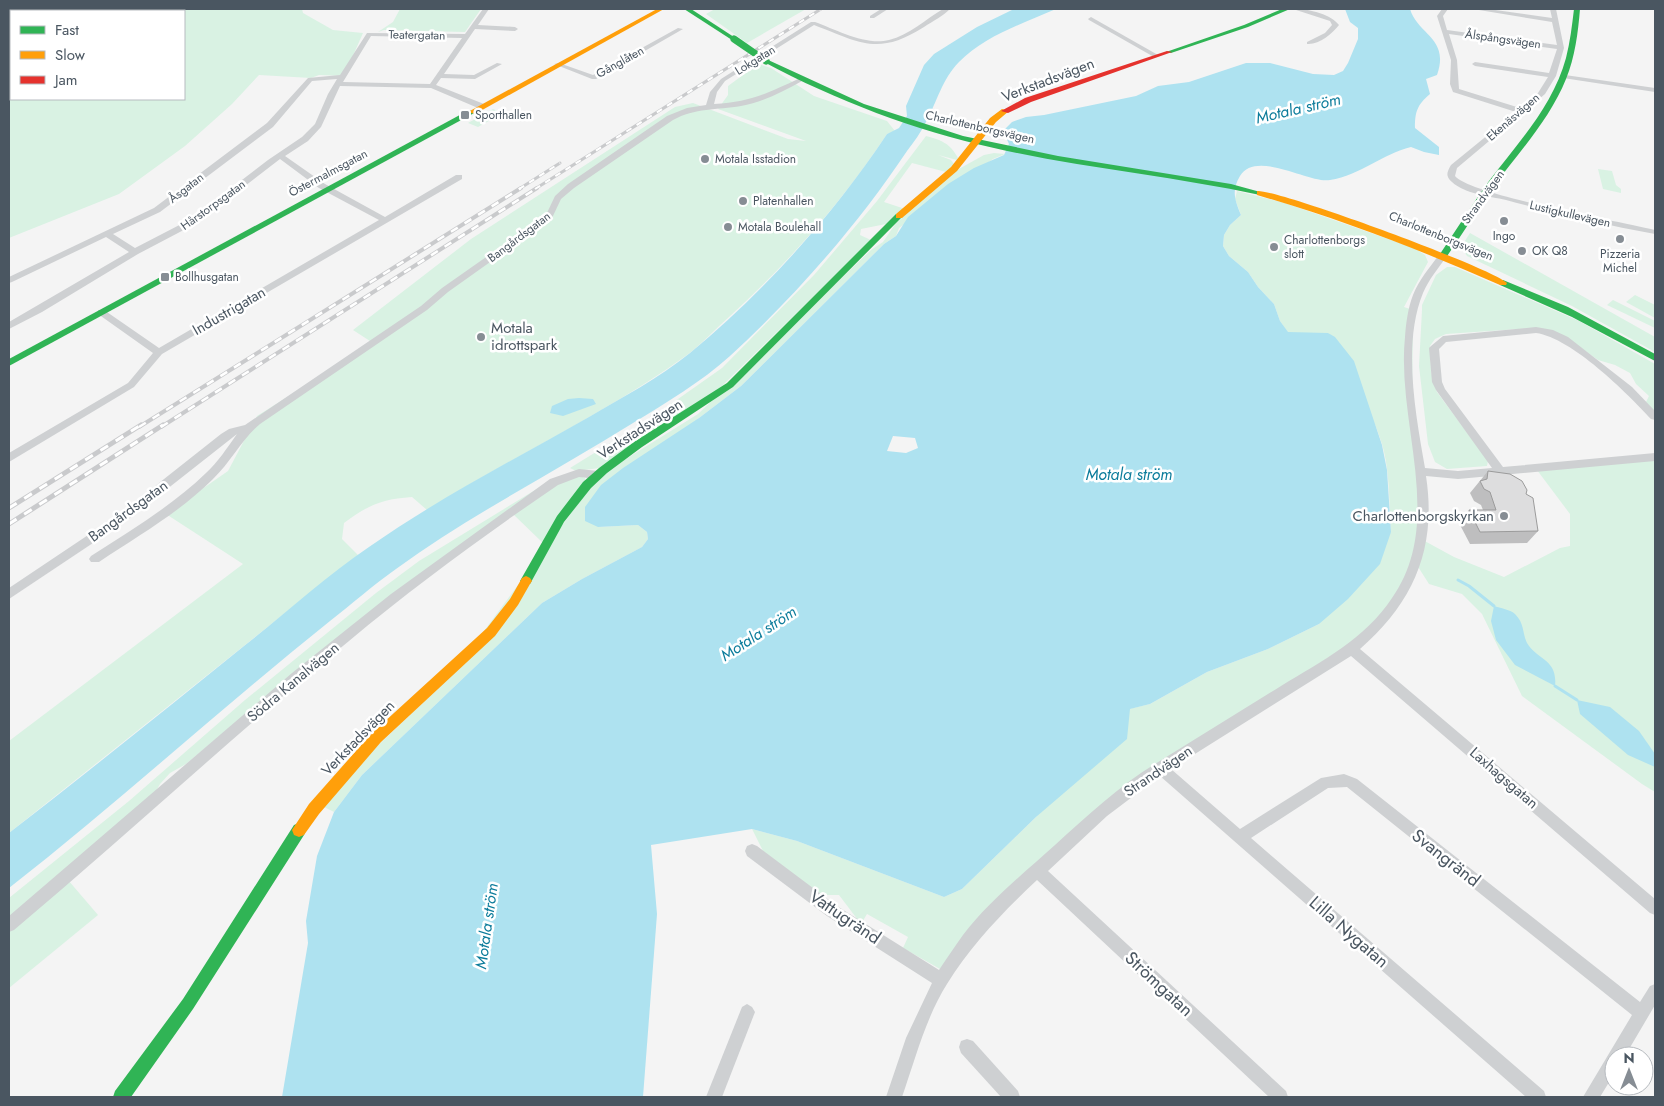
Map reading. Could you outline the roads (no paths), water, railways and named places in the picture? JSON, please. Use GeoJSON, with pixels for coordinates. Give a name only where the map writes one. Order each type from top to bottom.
{"type":"FeatureCollection","features":[{"type":"Feature","properties":{"kind":"street"},"geometry":{"type":"LineString","coordinates":[[481,106],[432,86],[486,9]]}},
{"type":"Feature","properties":{"kind":"street","name":"Östermalmsgatan"},"geometry":{"type":"LineString","coordinates":[[9,363],[661,9]]}},
{"type":"Feature","properties":{"kind":"street","name":"Charlottenborgsvägen"},"geometry":{"type":"LineString","coordinates":[[687,9],[705,18],[766,61],[800,80],[836,97],[892,119],[927,130],[1006,148],[1178,177],[1292,202],[1444,254],[1574,314],[1655,358]]}},
{"type":"Feature","properties":{"kind":"street"},"geometry":{"type":"LineString","coordinates":[[872,17],[885,9]]}},
{"type":"Feature","properties":{"kind":"street","name":"Lokgatan"},"geometry":{"type":"LineString","coordinates":[[710,106],[709,100],[712,92],[723,80],[813,23],[868,41],[884,43],[897,39],[947,9]]}},
{"type":"Feature","properties":{"kind":"street","name":"Verkstadsvägen"},"geometry":{"type":"LineString","coordinates":[[121,1097],[188,1004],[286,848],[314,809],[376,738],[491,632],[514,602],[563,516],[582,490],[598,475],[620,457],[700,407],[735,381],[899,216],[954,169],[993,120],[1014,106],[1287,9]]}},
{"type":"Feature","properties":{"kind":"street"},"geometry":{"type":"LineString","coordinates":[[1296,9],[1332,20],[1336,24],[1327,34],[1309,43]]}},
{"type":"Feature","properties":{"kind":"street"},"geometry":{"type":"LineString","coordinates":[[1445,9],[1440,16],[1454,60],[1455,72],[1453,82],[1456,90],[1521,111]]}},
{"type":"Feature","properties":{"kind":"street"},"geometry":{"type":"LineString","coordinates":[[1476,9],[1555,20]]}},
{"type":"Feature","properties":{"kind":"street","name":"Ekenäsvägen"},"geometry":{"type":"LineString","coordinates":[[1485,193],[1458,183],[1451,176],[1451,172],[1539,97],[1552,76],[1561,48],[1553,9]]}},
{"type":"Feature","properties":{"kind":"street","name":"Strandvägen"},"geometry":{"type":"LineString","coordinates":[[894,1097],[914,1038],[941,980],[958,954],[984,922],[1038,870],[1124,793],[1160,768],[1352,649],[1375,630],[1392,610],[1405,590],[1417,562],[1425,515],[1407,360],[1410,332],[1419,292],[1429,274],[1485,193],[1541,120],[1565,76],[1574,44],[1577,9]]}},
{"type":"Feature","properties":{"kind":"street"},"geometry":{"type":"LineString","coordinates":[[1091,19],[1156,56]]}},
{"type":"Feature","properties":{"kind":"street"},"geometry":{"type":"LineString","coordinates":[[473,27],[515,29]]}},
{"type":"Feature","properties":{"kind":"street","name":"Gånglåten"},"geometry":{"type":"LineString","coordinates":[[557,64],[594,78],[680,29]]}},
{"type":"Feature","properties":{"kind":"street","name":"Ålspångsvägen"},"geometry":{"type":"LineString","coordinates":[[1444,31],[1561,48]]}},
{"type":"Feature","properties":{"kind":"street","name":"Teatergatan"},"geometry":{"type":"LineString","coordinates":[[368,34],[466,36]]}},
{"type":"Feature","properties":{"kind":"street","name":"Hårstorpsgatan"},"geometry":{"type":"LineString","coordinates":[[9,326],[204,214],[304,139],[318,125],[329,100],[368,34]]}},
{"type":"Feature","properties":{"kind":"street"},"geometry":{"type":"LineString","coordinates":[[439,76],[475,77],[499,64]]}},
{"type":"Feature","properties":{"kind":"street"},"geometry":{"type":"LineString","coordinates":[[1475,64],[1552,76]]}},
{"type":"Feature","properties":{"kind":"street"},"geometry":{"type":"LineString","coordinates":[[1565,76],[1655,90]]}},
{"type":"Feature","properties":{"kind":"street","name":"Åsgatan"},"geometry":{"type":"LineString","coordinates":[[9,280],[157,210],[264,129],[310,79],[432,86]]}},
{"type":"Feature","properties":{"kind":"street","name":"Bangårdsgatan"},"geometry":{"type":"LineString","coordinates":[[9,594],[125,516],[234,432],[247,428],[424,308],[445,290],[545,220],[552,213],[562,194],[571,186],[673,116],[689,109],[752,102],[800,80]]}},
{"type":"Feature","properties":{"kind":"street"},"geometry":{"type":"LineString","coordinates":[[280,156],[328,189],[385,220]]}},
{"type":"Feature","properties":{"kind":"street","name":"Industrigatan"},"geometry":{"type":"LineString","coordinates":[[9,458],[131,385],[159,352],[459,177]]}},
{"type":"Feature","properties":{"kind":"street","name":"Lustigkullevägen"},"geometry":{"type":"LineString","coordinates":[[1485,193],[1655,232]]}},
{"type":"Feature","properties":{"kind":"street"},"geometry":{"type":"LineString","coordinates":[[107,234],[135,252]]}},
{"type":"Feature","properties":{"kind":"street"},"geometry":{"type":"LineString","coordinates":[[101,312],[159,352]]}},
{"type":"Feature","properties":{"kind":"street"},"geometry":{"type":"LineString","coordinates":[[1500,471],[1438,386],[1434,348],[1443,339],[1536,330],[1556,334],[1571,343],[1629,389],[1655,417]]}},
{"type":"Feature","properties":{"kind":"street","name":"Bangårdsgatan"},"geometry":{"type":"LineString","coordinates":[[95,560],[200,486],[223,462],[247,428]]}},
{"type":"Feature","properties":{"kind":"street"},"geometry":{"type":"LineString","coordinates":[[1421,472],[1458,476],[1655,456]]}},
{"type":"Feature","properties":{"kind":"street","name":"Södra Kanalvägen"},"geometry":{"type":"LineString","coordinates":[[9,925],[67,878],[331,649],[394,598],[554,482],[579,473],[598,475]]}},
{"type":"Feature","properties":{"kind":"street","name":"Laxhagsgatan"},"geometry":{"type":"LineString","coordinates":[[1352,649],[1655,908]]}},
{"type":"Feature","properties":{"kind":"street","name":"Lilla Nygatan"},"geometry":{"type":"LineString","coordinates":[[1160,768],[1538,1097]]}},
{"type":"Feature","properties":{"kind":"street","name":"Svangränd"},"geometry":{"type":"LineString","coordinates":[[1240,837],[1326,782],[1344,780],[1352,783],[1642,1013]]}},
{"type":"Feature","properties":{"kind":"street","name":"Vattugränd"},"geometry":{"type":"LineString","coordinates":[[752,851],[832,910],[941,980]]}},
{"type":"Feature","properties":{"kind":"street","name":"Strömgatan"},"geometry":{"type":"LineString","coordinates":[[1038,870],[1280,1097]]}},
{"type":"Feature","properties":{"kind":"street"},"geometry":{"type":"LineString","coordinates":[[1622,1046],[1655,991]]}},
{"type":"Feature","properties":{"kind":"street"},"geometry":{"type":"LineString","coordinates":[[714,1097],[747,1012]]}},
{"type":"Feature","properties":{"kind":"street"},"geometry":{"type":"LineString","coordinates":[[967,1047],[1012,1097]]}},
{"type":"Feature","properties":{"kind":"street"},"geometry":{"type":"LineString","coordinates":[[1591,1097],[1604,1075]]}},
{"type":"Feature","properties":{"kind":"water"},"geometry":{"type":"Polygon","coordinates":[[[1014,9],[1056,9],[992,37],[959,62],[944,83],[920,133],[868,206],[802,284],[730,356],[671,400],[453,530],[387,575],[289,654],[9,888],[9,833],[260,634],[337,570],[422,512],[653,379],[690,353],[718,329],[796,251],[844,193],[887,134],[899,128],[907,116],[906,106],[924,65],[934,54],[977,27],[1014,9]]]}},
{"type":"Feature","properties":{"kind":"water","name":"Motala ström"},"geometry":{"type":"Polygon","coordinates":[[[1345,9],[1410,9],[1419,25],[1436,45],[1440,63],[1437,75],[1426,79],[1430,94],[1418,109],[1415,128],[1439,147],[1439,155],[1411,147],[1390,154],[1352,174],[1330,180],[1321,180],[1270,166],[1258,166],[1248,169],[1237,181],[1235,191],[1241,215],[1230,225],[1224,235],[1223,246],[1229,256],[1248,272],[1258,287],[1274,304],[1280,321],[1288,332],[1328,333],[1335,337],[1354,361],[1382,445],[1387,470],[1391,532],[1380,564],[1348,599],[1319,624],[1268,649],[1207,672],[1150,704],[1130,709],[1127,739],[1036,817],[962,889],[944,897],[797,841],[752,829],[651,845],[657,914],[643,1097],[282,1097],[308,943],[306,921],[317,856],[334,812],[362,775],[542,603],[642,547],[648,539],[647,532],[638,525],[598,527],[585,521],[585,507],[601,485],[623,468],[699,418],[741,386],[884,244],[896,236],[908,217],[948,184],[974,168],[1004,155],[1009,144],[1004,133],[1005,129],[1012,122],[1026,117],[1136,96],[1158,86],[1189,82],[1246,63],[1270,63],[1313,74],[1334,75],[1343,71],[1358,39],[1358,28],[1350,22],[1345,9]],[[893,436],[887,451],[906,453],[918,448],[915,438],[893,436]]]}},
{"type":"Feature","properties":{"kind":"water"},"geometry":{"type":"Polygon","coordinates":[[[568,399],[593,399],[596,404],[563,416],[550,413],[552,406],[568,399]]]}},
{"type":"Feature","properties":{"kind":"water"},"geometry":{"type":"Polygon","coordinates":[[[1494,606],[1515,614],[1522,625],[1524,636],[1531,649],[1546,661],[1553,670],[1555,686],[1515,665],[1496,640],[1491,621],[1494,606]]]}},
{"type":"Feature","properties":{"kind":"water"},"geometry":{"type":"Polygon","coordinates":[[[1577,700],[1610,707],[1639,731],[1655,754],[1655,767],[1628,755],[1580,714],[1577,700]]]}},
{"type":"Feature","properties":{"kind":"waterway"},"geometry":{"type":"LineString","coordinates":[[1458,580],[1469,586],[1494,606]]}},
{"type":"Feature","properties":{"kind":"waterway"},"geometry":{"type":"LineString","coordinates":[[1555,686],[1577,700]]}},
{"type":"Feature","properties":{"kind":"railway"},"geometry":{"type":"LineString","coordinates":[[535,189],[821,9]]}},
{"type":"Feature","properties":{"kind":"railway"},"geometry":{"type":"LineString","coordinates":[[519,189],[560,163]]}},
{"type":"Feature","properties":{"kind":"railway"},"geometry":{"type":"LineString","coordinates":[[139,427],[521,188]]}},
{"type":"Feature","properties":{"kind":"railway"},"geometry":{"type":"LineString","coordinates":[[161,427],[537,188]]}},
{"type":"Feature","properties":{"kind":"railway"},"geometry":{"type":"LineString","coordinates":[[9,508],[141,425]]}},
{"type":"Feature","properties":{"kind":"railway"},"geometry":{"type":"LineString","coordinates":[[9,524],[163,425]]}},
{"type":"Feature","properties":{"kind":"place","name":"Sporthallen"},"geometry":{"type":"Point","coordinates":[465,115]}},
{"type":"Feature","properties":{"kind":"place","name":"Motala Isstadion"},"geometry":{"type":"Point","coordinates":[705,159]}},
{"type":"Feature","properties":{"kind":"place","name":"Platenhallen"},"geometry":{"type":"Point","coordinates":[743,201]}},
{"type":"Feature","properties":{"kind":"place","name":"Ingo"},"geometry":{"type":"Point","coordinates":[1504,221]}},
{"type":"Feature","properties":{"kind":"place","name":"Motala Boulehall"},"geometry":{"type":"Point","coordinates":[728,227]}},
{"type":"Feature","properties":{"kind":"place","name":"Pizzeria Michel"},"geometry":{"type":"Point","coordinates":[1620,239]}},
{"type":"Feature","properties":{"kind":"place","name":"Charlottenborgs slott"},"geometry":{"type":"Point","coordinates":[1274,247]}},
{"type":"Feature","properties":{"kind":"place","name":"OK Q8"},"geometry":{"type":"Point","coordinates":[1522,251]}},
{"type":"Feature","properties":{"kind":"place","name":"Bollhusgatan"},"geometry":{"type":"Point","coordinates":[165,277]}},
{"type":"Feature","properties":{"kind":"place","name":"Motala idrottspark"},"geometry":{"type":"Point","coordinates":[481,337]}},
{"type":"Feature","properties":{"kind":"place","name":"Charlottenborgskyrkan"},"geometry":{"type":"Point","coordinates":[1504,516]}}]}
